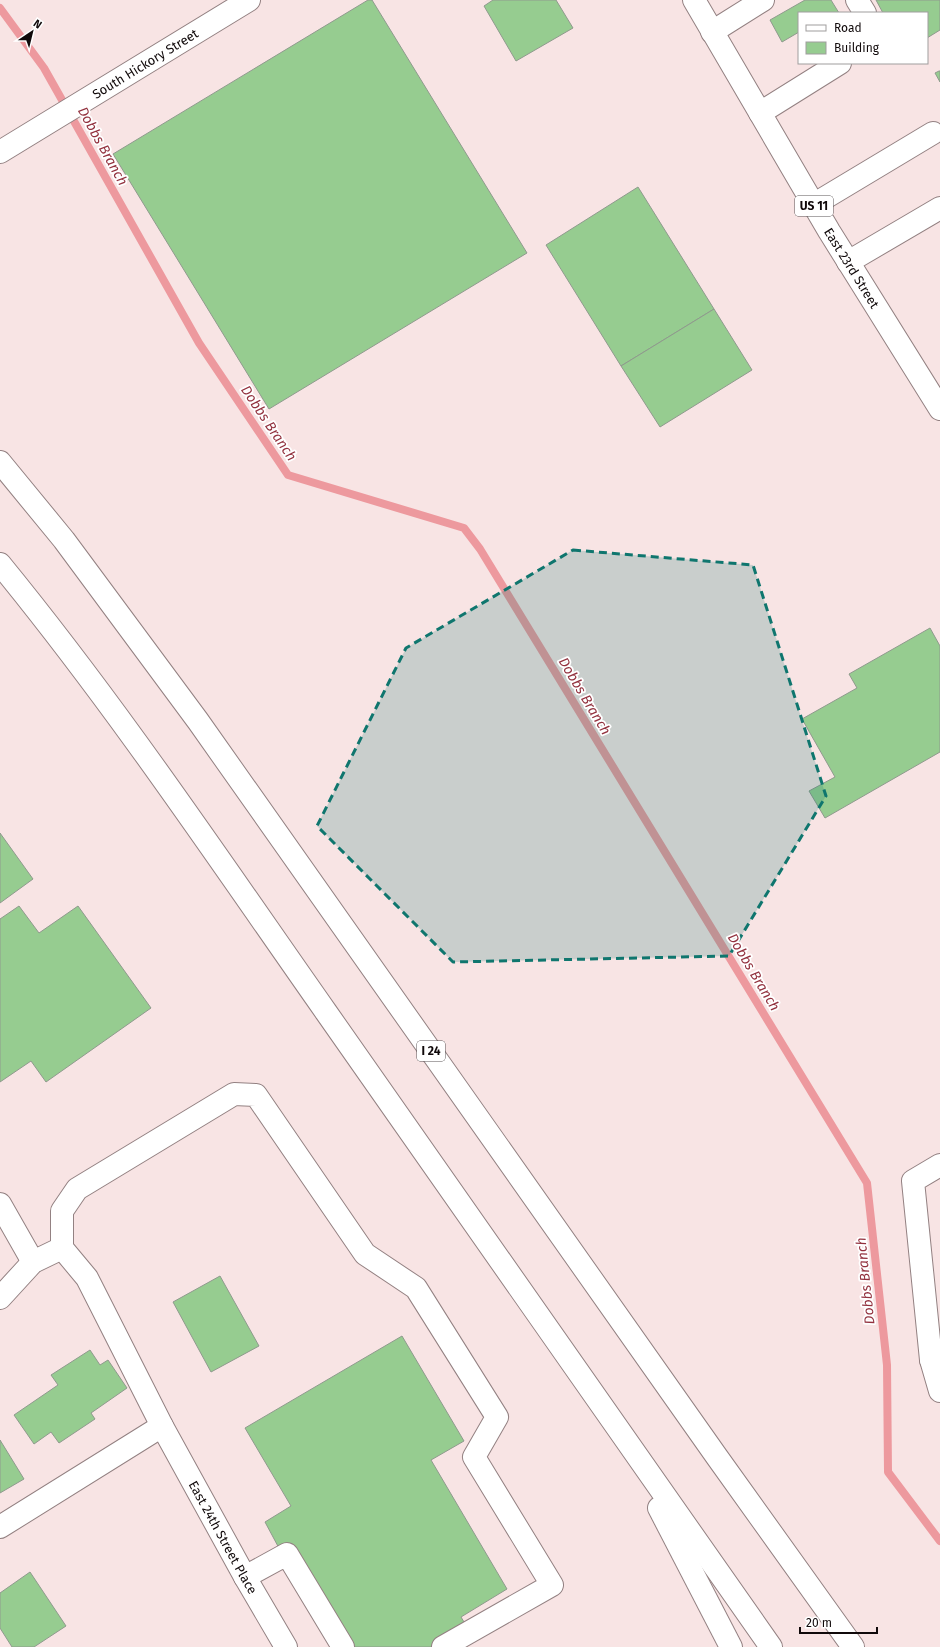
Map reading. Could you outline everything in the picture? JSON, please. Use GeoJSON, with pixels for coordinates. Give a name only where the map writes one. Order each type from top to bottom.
{"type":"FeatureCollection","features":[{"type":"Feature","properties":{"kind":"main road","name":"South Hickory Street"},"geometry":{"type":"LineString","coordinates":[[0,152],[249,0]]}},
{"type":"Feature","properties":{"kind":"main road","name":"East 23rd Street"},"geometry":{"type":"LineString","coordinates":[[694,0],[813,205],[940,410]]}},
{"type":"Feature","properties":{"kind":"main road"},"geometry":{"type":"LineString","coordinates":[[712,32],[763,0]]}},
{"type":"Feature","properties":{"kind":"main road"},"geometry":{"type":"LineString","coordinates":[[857,0],[864,12]]}},
{"type":"Feature","properties":{"kind":"main road"},"geometry":{"type":"LineString","coordinates":[[760,113],[838,64]]}},
{"type":"Feature","properties":{"kind":"main road"},"geometry":{"type":"LineString","coordinates":[[813,205],[933,133]]}},
{"type":"Feature","properties":{"kind":"main road"},"geometry":{"type":"LineString","coordinates":[[848,262],[940,208]]}},
{"type":"Feature","properties":{"kind":"main road","name":"I 24"},"geometry":{"type":"LineString","coordinates":[[0,462],[64,540],[198,721],[717,1457],[853,1647]]}},
{"type":"Feature","properties":{"kind":"main road"},"geometry":{"type":"LineString","coordinates":[[0,564],[31,602],[157,771],[619,1433],[771,1647]]}},
{"type":"Feature","properties":{"kind":"main road"},"geometry":{"type":"LineString","coordinates":[[0,1298],[34,1262],[62,1248],[62,1211],[77,1189],[234,1094],[256,1095],[365,1254],[416,1288],[497,1416],[474,1457],[552,1585],[443,1647]]}},
{"type":"Feature","properties":{"kind":"main road"},"geometry":{"type":"LineString","coordinates":[[940,1165],[913,1181],[940,1391]]}},
{"type":"Feature","properties":{"kind":"main road"},"geometry":{"type":"LineString","coordinates":[[0,1204],[34,1262]]}},
{"type":"Feature","properties":{"kind":"main road","name":"East 24th Street Place"},"geometry":{"type":"LineString","coordinates":[[62,1248],[87,1278],[162,1426],[245,1577],[286,1647]]}},
{"type":"Feature","properties":{"kind":"main road"},"geometry":{"type":"LineString","coordinates":[[0,1527],[162,1426]]}},
{"type":"Feature","properties":{"kind":"main road"},"geometry":{"type":"LineString","coordinates":[[619,1433],[731,1647]]}},
{"type":"Feature","properties":{"kind":"main road"},"geometry":{"type":"LineString","coordinates":[[245,1577],[287,1554],[343,1647]]}},
{"type":"Feature","properties":{"kind":"highlighted area"},"geometry":{"type":"Polygon","coordinates":[[[573,550],[753,565],[826,796],[729,956],[453,962],[317,826],[406,648],[573,550]]]}},
{"type":"Feature","properties":{"kind":"building"},"geometry":{"type":"Polygon","coordinates":[[[368,0],[372,0],[527,253],[269,409],[113,154],[368,0]]]}},
{"type":"Feature","properties":{"kind":"building"},"geometry":{"type":"Polygon","coordinates":[[[493,0],[556,0],[573,28],[516,61],[484,6],[493,0]]]}},
{"type":"Feature","properties":{"kind":"building"},"geometry":{"type":"Polygon","coordinates":[[[805,0],[831,0],[838,12],[798,12],[798,33],[782,42],[770,20],[805,0]]]}},
{"type":"Feature","properties":{"kind":"building"},"geometry":{"type":"Polygon","coordinates":[[[876,0],[940,0],[940,30],[928,37],[928,12],[882,12],[876,0]]]}},
{"type":"Feature","properties":{"kind":"building"},"geometry":{"type":"Polygon","coordinates":[[[940,71],[940,82],[935,73],[940,71]]]}},
{"type":"Feature","properties":{"kind":"building"},"geometry":{"type":"Polygon","coordinates":[[[638,187],[714,309],[621,366],[546,245],[638,187]]]}},
{"type":"Feature","properties":{"kind":"building"},"geometry":{"type":"Polygon","coordinates":[[[714,309],[752,370],[660,427],[621,366],[714,309]]]}},
{"type":"Feature","properties":{"kind":"building"},"geometry":{"type":"Polygon","coordinates":[[[930,628],[940,646],[940,752],[825,818],[809,791],[835,777],[802,719],[857,688],[849,674],[930,628]]]}},
{"type":"Feature","properties":{"kind":"building"},"geometry":{"type":"Polygon","coordinates":[[[0,833],[33,879],[0,903],[0,833]]]}},
{"type":"Feature","properties":{"kind":"building"},"geometry":{"type":"Polygon","coordinates":[[[19,906],[39,933],[78,906],[151,1008],[46,1082],[31,1061],[0,1082],[0,919],[19,906]]]}},
{"type":"Feature","properties":{"kind":"building"},"geometry":{"type":"Polygon","coordinates":[[[220,1276],[259,1346],[211,1372],[173,1302],[220,1276]]]}},
{"type":"Feature","properties":{"kind":"building"},"geometry":{"type":"Polygon","coordinates":[[[402,1336],[464,1441],[431,1460],[507,1589],[461,1617],[467,1627],[434,1647],[352,1647],[291,1544],[280,1550],[265,1522],[291,1506],[245,1428],[402,1336]]]}},
{"type":"Feature","properties":{"kind":"building"},"geometry":{"type":"Polygon","coordinates":[[[90,1350],[100,1365],[108,1360],[127,1388],[91,1413],[95,1419],[59,1443],[51,1432],[34,1444],[14,1415],[58,1385],[51,1375],[90,1350]]]}},
{"type":"Feature","properties":{"kind":"building"},"geometry":{"type":"Polygon","coordinates":[[[0,1440],[24,1479],[0,1493],[0,1440]]]}},
{"type":"Feature","properties":{"kind":"building"},"geometry":{"type":"Polygon","coordinates":[[[30,1572],[66,1626],[34,1647],[12,1647],[0,1628],[0,1593],[30,1572]]]}},
{"type":"Feature","properties":{"kind":"waterway","name":"Dobbs Branch"},"geometry":{"type":"LineString","coordinates":[[0,8],[44,68],[199,343],[288,475],[464,528],[480,549],[867,1183],[887,1365],[888,1472],[940,1541]]}}]}
